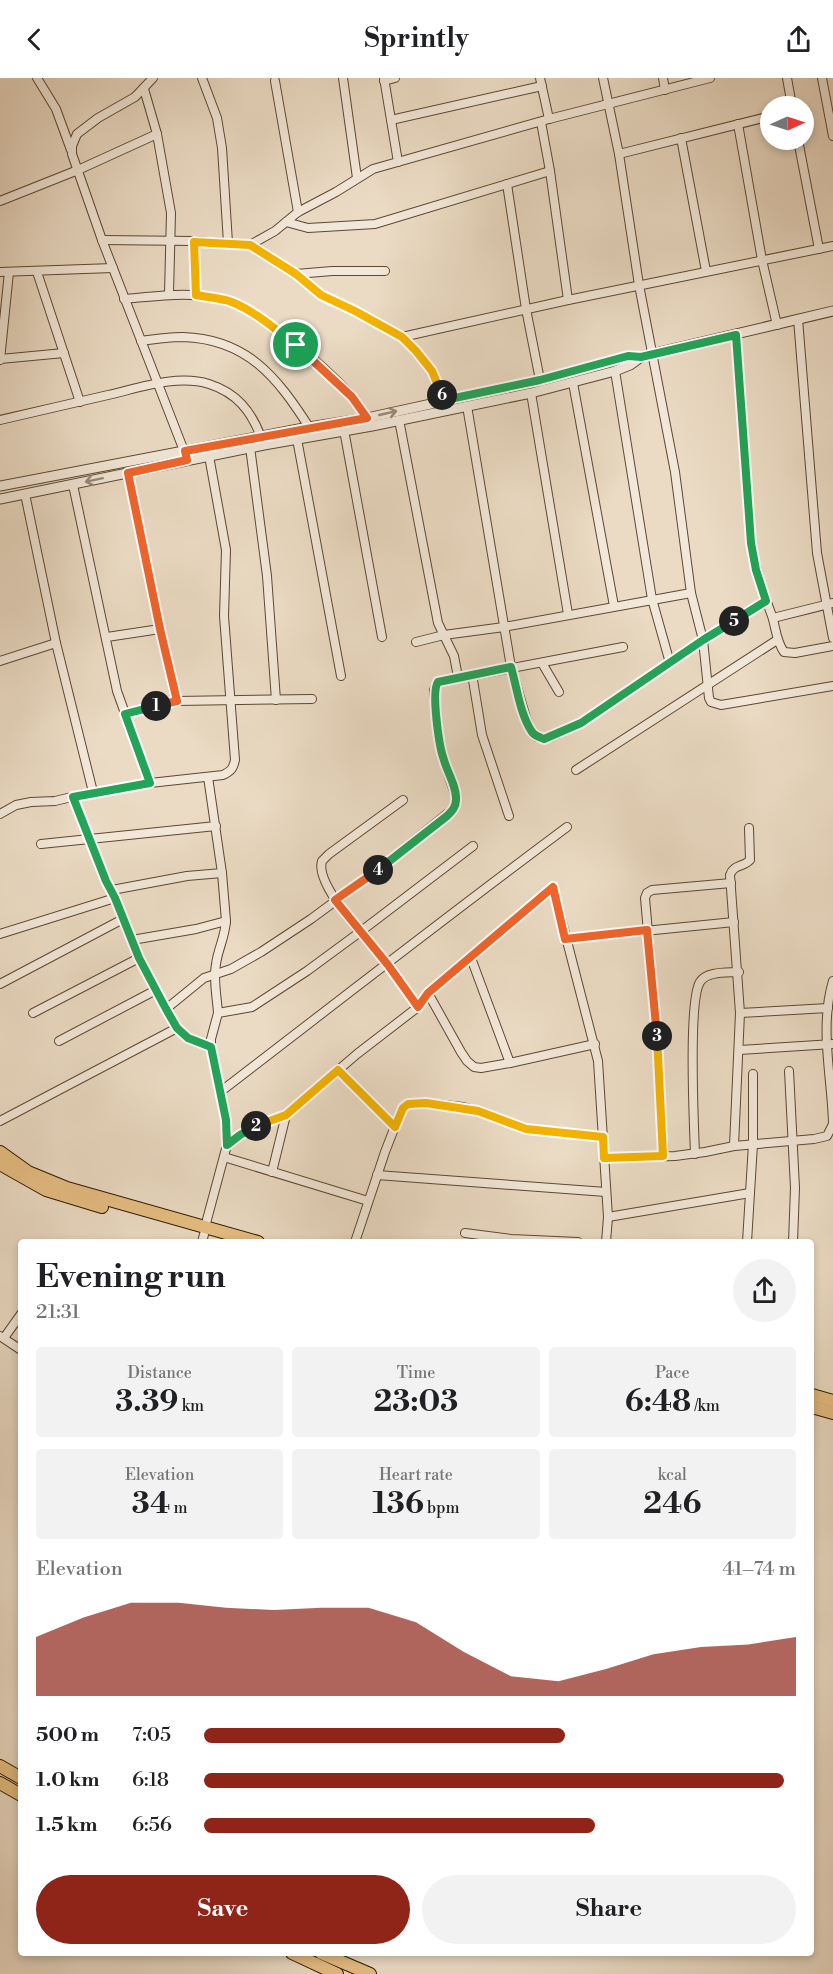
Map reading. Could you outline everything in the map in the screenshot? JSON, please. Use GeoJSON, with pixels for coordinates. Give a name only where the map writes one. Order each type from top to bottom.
{"type":"FeatureCollection","features":[{"type":"Feature","properties":{"kind":"main road"},"geometry":{"type":"LineString","coordinates":[[0,1152],[28,1172],[67,1188],[222,1239]]}},
{"type":"Feature","properties":{"kind":"main road"},"geometry":{"type":"LineString","coordinates":[[0,1164],[29,1182],[66,1197],[204,1233],[240,1239]]}},
{"type":"Feature","properties":{"kind":"main road"},"geometry":{"type":"LineString","coordinates":[[814,1396],[833,1401]]}},
{"type":"Feature","properties":{"kind":"main road"},"geometry":{"type":"LineString","coordinates":[[814,1408],[833,1413]]}},
{"type":"Feature","properties":{"kind":"main road"},"geometry":{"type":"LineString","coordinates":[[0,1766],[18,1776]]}},
{"type":"Feature","properties":{"kind":"main road"},"geometry":{"type":"LineString","coordinates":[[0,1783],[18,1793]]}},
{"type":"Feature","properties":{"kind":"main road"},"geometry":{"type":"LineString","coordinates":[[298,1956],[337,1974]]}},
{"type":"Feature","properties":{"kind":"main road"},"geometry":{"type":"LineString","coordinates":[[328,1956],[370,1974]]}},
{"type":"Feature","properties":{"kind":"street"},"geometry":{"type":"LineString","coordinates":[[37,78],[57,109],[102,240],[186,456]]}},
{"type":"Feature","properties":{"kind":"street"},"geometry":{"type":"LineString","coordinates":[[72,154],[77,134],[98,118],[135,97],[153,78]]}},
{"type":"Feature","properties":{"kind":"street"},"geometry":{"type":"LineString","coordinates":[[202,78],[217,118],[220,137],[228,243]]}},
{"type":"Feature","properties":{"kind":"street"},"geometry":{"type":"LineString","coordinates":[[343,78],[357,178]]}},
{"type":"Feature","properties":{"kind":"street"},"geometry":{"type":"LineString","coordinates":[[394,78],[384,79],[398,162]]}},
{"type":"Feature","properties":{"kind":"street"},"geometry":{"type":"LineString","coordinates":[[603,78],[619,154],[651,354],[675,472],[691,593],[703,640],[709,698],[716,705],[833,686]]}},
{"type":"Feature","properties":{"kind":"street"},"geometry":{"type":"LineString","coordinates":[[663,78],[665,90]]}},
{"type":"Feature","properties":{"kind":"street"},"geometry":{"type":"LineString","coordinates":[[250,245],[298,212],[373,169],[710,78]]}},
{"type":"Feature","properties":{"kind":"street"},"geometry":{"type":"LineString","coordinates":[[787,78],[790,96]]}},
{"type":"Feature","properties":{"kind":"street"},"geometry":{"type":"LineString","coordinates":[[822,78],[833,136]]}},
{"type":"Feature","properties":{"kind":"street"},"geometry":{"type":"LineString","coordinates":[[275,81],[298,212]]}},
{"type":"Feature","properties":{"kind":"street"},"geometry":{"type":"LineString","coordinates":[[391,120],[541,82],[550,171],[568,300]]}},
{"type":"Feature","properties":{"kind":"street"},"geometry":{"type":"LineString","coordinates":[[144,89],[157,134],[171,213],[169,294]]}},
{"type":"Feature","properties":{"kind":"street"},"geometry":{"type":"LineString","coordinates":[[619,154],[760,119]]}},
{"type":"Feature","properties":{"kind":"street"},"geometry":{"type":"LineString","coordinates":[[738,124],[762,260],[777,325]]}},
{"type":"Feature","properties":{"kind":"street"},"geometry":{"type":"LineString","coordinates":[[0,201],[78,170],[157,134]]}},
{"type":"Feature","properties":{"kind":"street"},"geometry":{"type":"LineString","coordinates":[[681,138],[706,271]]}},
{"type":"Feature","properties":{"kind":"street"},"geometry":{"type":"LineString","coordinates":[[800,150],[819,249]]}},
{"type":"Feature","properties":{"kind":"street"},"geometry":{"type":"LineString","coordinates":[[286,222],[308,228],[375,224],[550,171]]}},
{"type":"Feature","properties":{"kind":"street"},"geometry":{"type":"LineString","coordinates":[[507,184],[526,309],[540,380]]}},
{"type":"Feature","properties":{"kind":"street"},"geometry":{"type":"LineString","coordinates":[[102,240],[250,245],[296,274],[321,295],[402,337],[432,371],[445,400]]}},
{"type":"Feature","properties":{"kind":"street"},"geometry":{"type":"LineString","coordinates":[[194,242],[196,295]]}},
{"type":"Feature","properties":{"kind":"street"},"geometry":{"type":"LineString","coordinates":[[402,337],[639,285],[833,246]]}},
{"type":"Feature","properties":{"kind":"street"},"geometry":{"type":"LineString","coordinates":[[0,272],[113,268]]}},
{"type":"Feature","properties":{"kind":"street"},"geometry":{"type":"LineString","coordinates":[[296,274],[385,271]]}},
{"type":"Feature","properties":{"kind":"street"},"geometry":{"type":"LineString","coordinates":[[9,272],[0,360],[64,353]]}},
{"type":"Feature","properties":{"kind":"street"},"geometry":{"type":"LineString","coordinates":[[37,272],[80,402]]}},
{"type":"Feature","properties":{"kind":"street"},"geometry":{"type":"LineString","coordinates":[[124,299],[169,294],[196,295],[229,301],[267,322],[296,345],[352,397],[367,418]]}},
{"type":"Feature","properties":{"kind":"street"},"geometry":{"type":"LineString","coordinates":[[0,486],[186,456],[209,456],[531,393],[615,371],[651,354],[833,311]]}},
{"type":"Feature","properties":{"kind":"street"},"geometry":{"type":"LineString","coordinates":[[798,320],[818,553],[829,604],[833,638]]}},
{"type":"Feature","properties":{"kind":"street"},"geometry":{"type":"LineString","coordinates":[[736,335],[751,543],[756,570],[773,618],[777,640],[781,648],[788,653],[833,646]]}},
{"type":"Feature","properties":{"kind":"street"},"geometry":{"type":"LineString","coordinates":[[141,341],[181,337],[201,338],[214,340],[239,350],[253,358],[270,374],[309,427]]}},
{"type":"Feature","properties":{"kind":"street"},"geometry":{"type":"LineString","coordinates":[[0,499],[128,473],[261,437],[367,418],[540,380],[628,356],[641,357]]}},
{"type":"Feature","properties":{"kind":"street"},"geometry":{"type":"LineString","coordinates":[[615,371],[652,599],[670,663]]}},
{"type":"Feature","properties":{"kind":"street"},"geometry":{"type":"LineString","coordinates":[[0,420],[159,384],[197,381],[232,394],[246,407],[261,437]]}},
{"type":"Feature","properties":{"kind":"street"},"geometry":{"type":"LineString","coordinates":[[573,382],[614,606]]}},
{"type":"Feature","properties":{"kind":"street"},"geometry":{"type":"LineString","coordinates":[[531,393],[568,614]]}},
{"type":"Feature","properties":{"kind":"street"},"geometry":{"type":"LineString","coordinates":[[467,406],[511,667],[526,718],[532,733],[537,737],[544,739],[581,723],[703,640],[766,601]]}},
{"type":"Feature","properties":{"kind":"street"},"geometry":{"type":"LineString","coordinates":[[399,420],[438,623],[454,656],[458,677]]}},
{"type":"Feature","properties":{"kind":"street"},"geometry":{"type":"LineString","coordinates":[[344,430],[382,637]]}},
{"type":"Feature","properties":{"kind":"street"},"geometry":{"type":"LineString","coordinates":[[297,439],[341,676]]}},
{"type":"Feature","properties":{"kind":"street"},"geometry":{"type":"LineString","coordinates":[[249,447],[267,576],[276,700]]}},
{"type":"Feature","properties":{"kind":"street"},"geometry":{"type":"LineString","coordinates":[[0,814],[24,803],[55,801],[150,783],[223,775],[231,772],[234,767],[236,760],[224,616],[226,550],[209,456]]}},
{"type":"Feature","properties":{"kind":"street"},"geometry":{"type":"LineString","coordinates":[[128,473],[177,701]]}},
{"type":"Feature","properties":{"kind":"street"},"geometry":{"type":"LineString","coordinates":[[73,485],[117,691],[150,783]]}},
{"type":"Feature","properties":{"kind":"street"},"geometry":{"type":"LineString","coordinates":[[25,494],[56,643],[93,792]]}},
{"type":"Feature","properties":{"kind":"street"},"geometry":{"type":"LineString","coordinates":[[416,642],[444,635],[504,627],[691,593]]}},
{"type":"Feature","properties":{"kind":"street"},"geometry":{"type":"LineString","coordinates":[[773,618],[829,604]]}},
{"type":"Feature","properties":{"kind":"street"},"geometry":{"type":"LineString","coordinates":[[107,637],[160,629]]}},
{"type":"Feature","properties":{"kind":"street"},"geometry":{"type":"LineString","coordinates":[[576,770],[777,640]]}},
{"type":"Feature","properties":{"kind":"street"},"geometry":{"type":"LineString","coordinates":[[0,662],[56,643]]}},
{"type":"Feature","properties":{"kind":"street"},"geometry":{"type":"LineString","coordinates":[[166,1009],[204,978],[231,969],[261,952],[383,866],[447,816],[455,806],[456,797],[440,749],[434,690],[438,682],[623,647]]}},
{"type":"Feature","properties":{"kind":"street"},"geometry":{"type":"LineString","coordinates":[[542,663],[558,692]]}},
{"type":"Feature","properties":{"kind":"street"},"geometry":{"type":"LineString","coordinates":[[472,674],[482,735],[509,816]]}},
{"type":"Feature","properties":{"kind":"street"},"geometry":{"type":"LineString","coordinates":[[125,714],[177,701],[312,699]]}},
{"type":"Feature","properties":{"kind":"street"},"geometry":{"type":"LineString","coordinates":[[204,1233],[227,1145],[226,1120],[211,1047],[218,1013],[214,973],[226,935],[226,921],[222,873],[208,777]]}},
{"type":"Feature","properties":{"kind":"street"},"geometry":{"type":"LineString","coordinates":[[73,797],[139,958],[166,1009],[177,1028],[188,1038],[211,1047]]}},
{"type":"Feature","properties":{"kind":"street"},"geometry":{"type":"LineString","coordinates":[[403,800],[322,861],[320,866],[322,878],[335,900],[388,965],[418,1007]]}},
{"type":"Feature","properties":{"kind":"street"},"geometry":{"type":"LineString","coordinates":[[41,844],[216,826]]}},
{"type":"Feature","properties":{"kind":"street"},"geometry":{"type":"LineString","coordinates":[[220,1092],[323,1011],[388,965],[456,910],[567,827]]}},
{"type":"Feature","properties":{"kind":"street"},"geometry":{"type":"LineString","coordinates":[[734,1146],[740,1013],[739,972],[730,883],[732,870],[750,860],[749,828]]}},
{"type":"Feature","properties":{"kind":"street"},"geometry":{"type":"LineString","coordinates":[[218,1013],[252,1007],[307,971],[473,846]]}},
{"type":"Feature","properties":{"kind":"street"},"geometry":{"type":"LineString","coordinates":[[1,931],[113,894],[187,876],[222,873]]}},
{"type":"Feature","properties":{"kind":"street"},"geometry":{"type":"LineString","coordinates":[[663,1156],[655,1013],[645,898],[647,893],[663,889],[730,883]]}},
{"type":"Feature","properties":{"kind":"street"},"geometry":{"type":"LineString","coordinates":[[227,1145],[249,1129],[286,1115],[338,1070],[418,1007],[428,993],[553,887],[565,939],[595,1044],[600,1079],[608,1217],[606,1239]]}},
{"type":"Feature","properties":{"kind":"street"},"geometry":{"type":"LineString","coordinates":[[0,984],[123,919]]}},
{"type":"Feature","properties":{"kind":"street"},"geometry":{"type":"LineString","coordinates":[[132,940],[196,929],[226,921]]}},
{"type":"Feature","properties":{"kind":"street"},"geometry":{"type":"LineString","coordinates":[[565,939],[734,921]]}},
{"type":"Feature","properties":{"kind":"street"},"geometry":{"type":"LineString","coordinates":[[33,1013],[139,958]]}},
{"type":"Feature","properties":{"kind":"street"},"geometry":{"type":"LineString","coordinates":[[471,958],[510,1063]]}},
{"type":"Feature","properties":{"kind":"street"},"geometry":{"type":"LineString","coordinates":[[694,1154],[696,993],[699,983],[710,975],[739,972]]}},
{"type":"Feature","properties":{"kind":"street"},"geometry":{"type":"LineString","coordinates":[[604,1158],[694,1154],[734,1146],[827,1136],[831,1131],[833,1116],[828,1008],[833,981]]}},
{"type":"Feature","properties":{"kind":"street"},"geometry":{"type":"LineString","coordinates":[[59,1041],[156,990]]}},
{"type":"Feature","properties":{"kind":"street"},"geometry":{"type":"LineString","coordinates":[[428,993],[467,1061],[474,1067],[510,1063],[595,1044]]}},
{"type":"Feature","properties":{"kind":"street"},"geometry":{"type":"LineString","coordinates":[[740,1013],[828,1008]]}},
{"type":"Feature","properties":{"kind":"street"},"geometry":{"type":"LineString","coordinates":[[0,1121],[177,1028]]}},
{"type":"Feature","properties":{"kind":"street"},"geometry":{"type":"LineString","coordinates":[[739,1050],[830,1045]]}},
{"type":"Feature","properties":{"kind":"street"},"geometry":{"type":"LineString","coordinates":[[338,1070],[395,1127]]}},
{"type":"Feature","properties":{"kind":"street"},"geometry":{"type":"LineString","coordinates":[[789,1071],[794,1141],[793,1239]]}},
{"type":"Feature","properties":{"kind":"street"},"geometry":{"type":"LineString","coordinates":[[747,1239],[753,1144],[753,1074]]}},
{"type":"Feature","properties":{"kind":"street"},"geometry":{"type":"LineString","coordinates":[[356,1239],[395,1127],[403,1108],[408,1104],[426,1103],[478,1111],[526,1129],[603,1137]]}},
{"type":"Feature","properties":{"kind":"street"},"geometry":{"type":"LineString","coordinates":[[272,1172],[286,1115]]}},
{"type":"Feature","properties":{"kind":"street"},"geometry":{"type":"LineString","coordinates":[[224,1156],[368,1201]]}},
{"type":"Feature","properties":{"kind":"street"},"geometry":{"type":"LineString","coordinates":[[377,1175],[606,1192]]}},
{"type":"Feature","properties":{"kind":"street"},"geometry":{"type":"LineString","coordinates":[[608,1217],[750,1193]]}},
{"type":"Feature","properties":{"kind":"street"},"geometry":{"type":"LineString","coordinates":[[465,1233],[511,1239]]}},
{"type":"Feature","properties":{"kind":"street"},"geometry":{"type":"LineString","coordinates":[[18,1318],[2,1337],[18,1348]]}},
{"type":"Feature","properties":{"kind":"route"},"geometry":{"type":"LineString","coordinates":[[194,242],[250,245],[296,274],[321,295],[402,337],[432,371],[445,400],[540,380],[628,356],[641,357],[736,335],[751,543],[756,570],[766,601],[703,640],[581,723],[551,738],[544,739],[532,733],[511,667],[438,682],[434,690],[440,749],[456,797],[455,806],[447,816],[335,900],[388,965],[418,1007],[428,993],[553,887],[565,939],[647,930],[658,1051],[663,1156],[604,1158],[603,1137],[526,1129],[463,1107],[426,1103],[408,1104],[403,1108],[395,1127],[338,1070],[286,1115],[249,1129],[227,1145],[226,1120],[211,1047],[188,1038],[177,1028],[139,958],[115,898],[102,873],[73,797],[150,783],[125,714],[177,701],[128,473],[187,460],[185,451],[367,418],[352,397],[296,345],[248,310],[229,301],[196,295],[194,242]]}}]}
